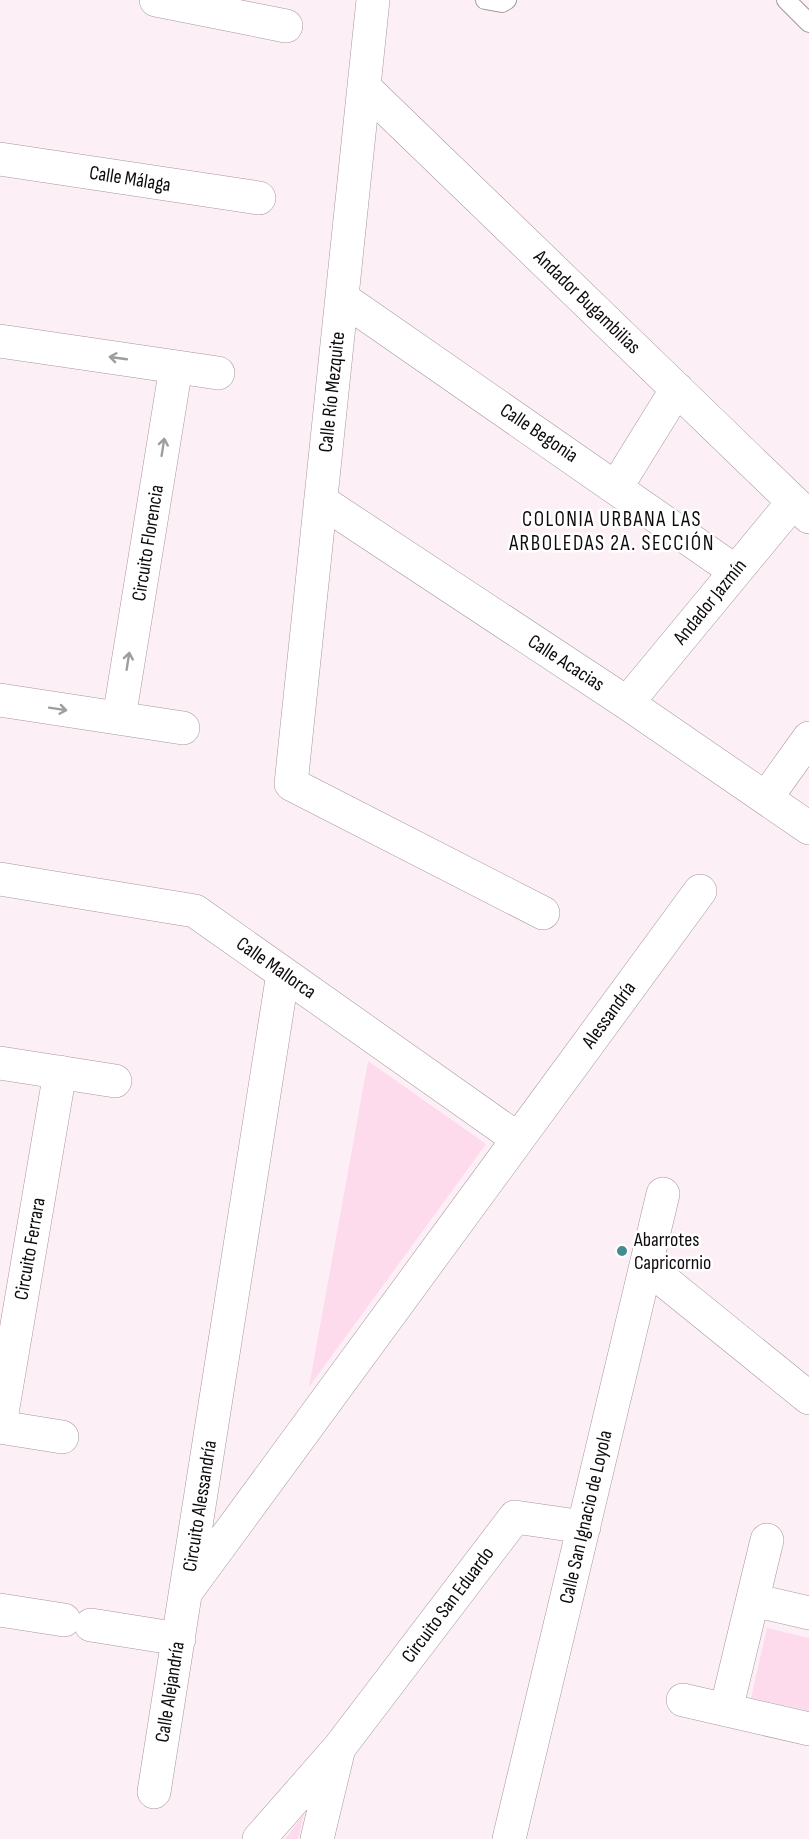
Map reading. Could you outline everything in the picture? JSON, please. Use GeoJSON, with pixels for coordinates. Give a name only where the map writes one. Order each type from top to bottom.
{"type":"FeatureCollection","features":[{"type":"Feature","properties":{"kind":"street"},"geometry":{"type":"LineString","coordinates":[[156,0],[235,8],[286,26]]}},
{"type":"Feature","properties":{"kind":"street","name":"Calle Río Mezquite"},"geometry":{"type":"LineString","coordinates":[[373,0],[291,784],[543,913]]}},
{"type":"Feature","properties":{"kind":"street","name":"Andador Bugambilias"},"geometry":{"type":"LineString","coordinates":[[364,87],[801,510]]}},
{"type":"Feature","properties":{"kind":"street","name":"Calle Málaga"},"geometry":{"type":"LineString","coordinates":[[0,159],[259,198]]}},
{"type":"Feature","properties":{"kind":"street","name":"Calle Begonia"},"geometry":{"type":"LineString","coordinates":[[342,298],[616,486],[735,571]]}},
{"type":"Feature","properties":{"kind":"street"},"geometry":{"type":"LineString","coordinates":[[2,350],[218,373]]}},
{"type":"Feature","properties":{"kind":"street","name":"Circuito Florencia"},"geometry":{"type":"LineString","coordinates":[[119,718],[176,367]]}},
{"type":"Feature","properties":{"kind":"street"},"geometry":{"type":"LineString","coordinates":[[616,486],[677,389]]}},
{"type":"Feature","properties":{"kind":"street","name":"Calle Acacias"},"geometry":{"type":"LineString","coordinates":[[321,501],[627,703],[809,828]]}},
{"type":"Feature","properties":{"kind":"street","name":"Andador Jazmín"},"geometry":{"type":"LineString","coordinates":[[627,703],[735,571],[801,510]]}},
{"type":"Feature","properties":{"kind":"street"},"geometry":{"type":"LineString","coordinates":[[0,700],[183,728]]}},
{"type":"Feature","properties":{"kind":"street"},"geometry":{"type":"LineString","coordinates":[[766,798],[809,738]]}},
{"type":"Feature","properties":{"kind":"street","name":"Calle Mallorca"},"geometry":{"type":"LineString","coordinates":[[0,879],[195,911],[518,1139]]}},
{"type":"Feature","properties":{"kind":"street","name":"Alessandría"},"geometry":{"type":"LineString","coordinates":[[518,1139],[700,891]]}},
{"type":"Feature","properties":{"kind":"street","name":"Circuito Alessandría"},"geometry":{"type":"LineString","coordinates":[[186,1592],[283,973]]}},
{"type":"Feature","properties":{"kind":"street"},"geometry":{"type":"LineString","coordinates":[[0,1063],[115,1081]]}},
{"type":"Feature","properties":{"kind":"street","name":"Circuito Ferrara"},"geometry":{"type":"LineString","coordinates":[[60,1072],[0,1426],[62,1437]]}},
{"type":"Feature","properties":{"kind":"street","name":"Circuito Alessandría"},"geometry":{"type":"LineString","coordinates":[[186,1592],[518,1139]]}},
{"type":"Feature","properties":{"kind":"street","name":"Calle San Ignacio de Loyola"},"geometry":{"type":"LineString","coordinates":[[509,1839],[663,1194]]}},
{"type":"Feature","properties":{"kind":"street"},"geometry":{"type":"LineString","coordinates":[[646,1266],[809,1398]]}},
{"type":"Feature","properties":{"kind":"street","name":"Circuito San Eduardo"},"geometry":{"type":"LineString","coordinates":[[259,1839],[339,1748],[515,1516],[584,1527]]}},
{"type":"Feature","properties":{"kind":"street"},"geometry":{"type":"LineString","coordinates":[[726,1710],[767,1540]]}},
{"type":"Feature","properties":{"kind":"street","name":"Calle Alejandría"},"geometry":{"type":"LineString","coordinates":[[154,1792],[186,1592]]}},
{"type":"Feature","properties":{"kind":"street"},"geometry":{"type":"LineString","coordinates":[[753,1600],[809,1613]]}},
{"type":"Feature","properties":{"kind":"street"},"geometry":{"type":"LineString","coordinates":[[0,1610],[179,1639]]}},
{"type":"Feature","properties":{"kind":"street"},"geometry":{"type":"LineString","coordinates":[[682,1700],[809,1729]]}},
{"type":"Feature","properties":{"kind":"street","name":"Circuito San Eduardo"},"geometry":{"type":"LineString","coordinates":[[316,1839],[339,1748]]}},
{"type":"Feature","properties":{"kind":"lane"},"geometry":{"type":"LineString","coordinates":[[485,0],[502,3],[507,0]]}},
{"type":"Feature","properties":{"kind":"lane"},"geometry":{"type":"LineString","coordinates":[[786,0],[809,23]]}},
{"type":"Feature","properties":{"kind":"shaded area"},"geometry":{"type":"Polygon","coordinates":[[[368,1061],[486,1144],[309,1387],[368,1061]]]}},
{"type":"Feature","properties":{"kind":"shaded area"},"geometry":{"type":"Polygon","coordinates":[[[767,1628],[809,1638],[809,1711],[751,1698],[767,1628]]]}},
{"type":"Feature","properties":{"kind":"shaded area"},"geometry":{"type":"Polygon","coordinates":[[[304,1814],[298,1839],[285,1839],[304,1814]]]}},
{"type":"Feature","properties":{"kind":"place","name":"Abarrotes Capricornio"},"geometry":{"type":"Point","coordinates":[622,1251]}},
{"type":"Feature","properties":{"kind":"district","name":"COLONIA URBANA LAS ARBOLEDAS 2A. SECCIÓN"},"geometry":{"type":"Point","coordinates":[612,531]}}]}
